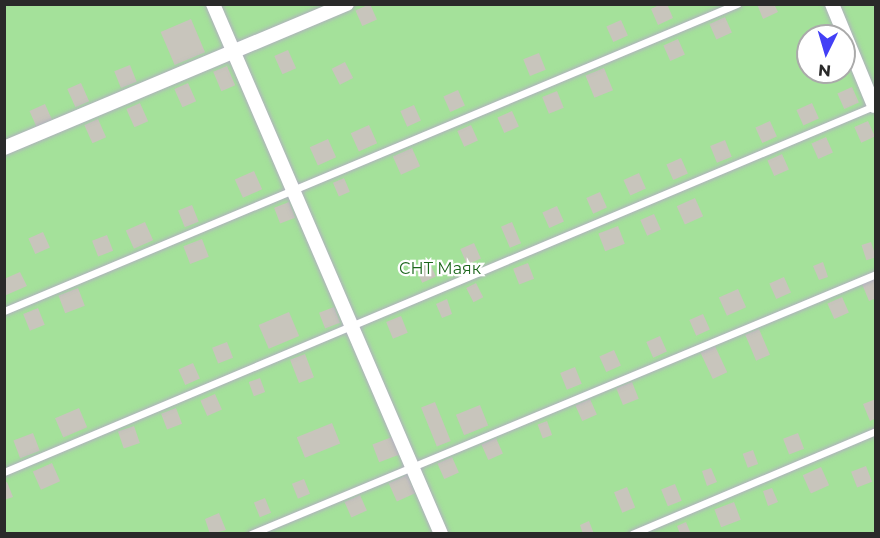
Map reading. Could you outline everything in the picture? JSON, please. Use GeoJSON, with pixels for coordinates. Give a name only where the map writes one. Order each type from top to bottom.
{"type":"FeatureCollection","features":[{"type":"Feature","properties":{"kind":"street"},"geometry":{"type":"LineString","coordinates":[[213,4],[232,53],[296,190],[351,326],[441,534]]}},
{"type":"Feature","properties":{"kind":"street"},"geometry":{"type":"LineString","coordinates":[[4,148],[347,4]]}},
{"type":"Feature","properties":{"kind":"street"},"geometry":{"type":"LineString","coordinates":[[832,4],[875,106]]}},
{"type":"Feature","properties":{"kind":"lane"},"geometry":{"type":"LineString","coordinates":[[4,312],[737,4]]}},
{"type":"Feature","properties":{"kind":"lane"},"geometry":{"type":"LineString","coordinates":[[4,472],[875,106]]}},
{"type":"Feature","properties":{"kind":"lane"},"geometry":{"type":"LineString","coordinates":[[252,534],[876,274]]}},
{"type":"Feature","properties":{"kind":"lane"},"geometry":{"type":"LineString","coordinates":[[632,534],[876,431]]}},
{"type":"Feature","properties":{"kind":"green space","name":"СНТ Маяк"},"geometry":{"type":"Polygon","coordinates":[[[5,5],[875,5],[875,533],[5,533],[5,5]]]}},
{"type":"Feature","properties":{"kind":"building"},"geometry":{"type":"Polygon","coordinates":[[[370,4],[377,20],[362,26],[355,11],[370,4]]]}},
{"type":"Feature","properties":{"kind":"building"},"geometry":{"type":"Polygon","coordinates":[[[667,4],[673,18],[658,25],[651,9],[667,4]]]}},
{"type":"Feature","properties":{"kind":"building"},"geometry":{"type":"Polygon","coordinates":[[[757,4],[774,4],[778,12],[763,19],[757,4]]]}},
{"type":"Feature","properties":{"kind":"building"},"geometry":{"type":"Polygon","coordinates":[[[725,17],[732,33],[716,39],[709,24],[725,17]]]}},
{"type":"Feature","properties":{"kind":"building"},"geometry":{"type":"Polygon","coordinates":[[[191,19],[205,52],[175,65],[161,32],[191,19]]]}},
{"type":"Feature","properties":{"kind":"building"},"geometry":{"type":"Polygon","coordinates":[[[621,20],[628,36],[613,42],[606,27],[621,20]]]}},
{"type":"Feature","properties":{"kind":"building"},"geometry":{"type":"Polygon","coordinates":[[[678,39],[685,55],[670,61],[663,46],[678,39]]]}},
{"type":"Feature","properties":{"kind":"building"},"geometry":{"type":"Polygon","coordinates":[[[288,50],[296,68],[282,74],[274,56],[288,50]]]}},
{"type":"Feature","properties":{"kind":"building"},"geometry":{"type":"Polygon","coordinates":[[[539,53],[546,70],[530,76],[523,59],[539,53]]]}},
{"type":"Feature","properties":{"kind":"building"},"geometry":{"type":"Polygon","coordinates":[[[345,62],[353,78],[340,85],[332,69],[345,62]]]}},
{"type":"Feature","properties":{"kind":"building"},"geometry":{"type":"Polygon","coordinates":[[[130,65],[137,82],[121,88],[114,71],[130,65]]]}},
{"type":"Feature","properties":{"kind":"building"},"geometry":{"type":"Polygon","coordinates":[[[227,66],[235,85],[221,91],[213,72],[227,66]]]}},
{"type":"Feature","properties":{"kind":"building"},"geometry":{"type":"Polygon","coordinates":[[[604,68],[613,90],[594,98],[585,75],[604,68]]]}},
{"type":"Feature","properties":{"kind":"building"},"geometry":{"type":"Polygon","coordinates":[[[81,83],[89,101],[75,107],[67,89],[81,83]]]}},
{"type":"Feature","properties":{"kind":"building"},"geometry":{"type":"Polygon","coordinates":[[[188,83],[196,101],[182,107],[174,89],[188,83]]]}},
{"type":"Feature","properties":{"kind":"building"},"geometry":{"type":"Polygon","coordinates":[[[852,87],[859,103],[844,109],[837,94],[852,87]]]}},
{"type":"Feature","properties":{"kind":"building"},"geometry":{"type":"Polygon","coordinates":[[[458,90],[465,106],[450,112],[443,97],[458,90]]]}},
{"type":"Feature","properties":{"kind":"building"},"geometry":{"type":"Polygon","coordinates":[[[557,91],[564,108],[549,114],[542,97],[557,91]]]}},
{"type":"Feature","properties":{"kind":"building"},"geometry":{"type":"Polygon","coordinates":[[[140,103],[148,121],[134,127],[126,109],[140,103]]]}},
{"type":"Feature","properties":{"kind":"building"},"geometry":{"type":"Polygon","coordinates":[[[812,103],[819,119],[803,125],[796,110],[812,103]]]}},
{"type":"Feature","properties":{"kind":"building"},"geometry":{"type":"Polygon","coordinates":[[[45,104],[52,120],[36,126],[29,111],[45,104]]]}},
{"type":"Feature","properties":{"kind":"building"},"geometry":{"type":"Polygon","coordinates":[[[414,105],[421,121],[407,127],[400,111],[414,105]]]}},
{"type":"Feature","properties":{"kind":"building"},"geometry":{"type":"Polygon","coordinates":[[[512,111],[519,127],[504,133],[497,118],[512,111]]]}},
{"type":"Feature","properties":{"kind":"building"},"geometry":{"type":"Polygon","coordinates":[[[98,119],[106,137],[92,143],[84,125],[98,119]]]}},
{"type":"Feature","properties":{"kind":"building"},"geometry":{"type":"Polygon","coordinates":[[[770,121],[777,137],[762,143],[755,128],[770,121]]]}},
{"type":"Feature","properties":{"kind":"building"},"geometry":{"type":"Polygon","coordinates":[[[868,121],[875,137],[861,143],[854,127],[868,121]]]}},
{"type":"Feature","properties":{"kind":"building"},"geometry":{"type":"Polygon","coordinates":[[[369,125],[377,143],[359,151],[351,133],[369,125]]]}},
{"type":"Feature","properties":{"kind":"building"},"geometry":{"type":"Polygon","coordinates":[[[471,125],[478,141],[464,147],[457,131],[471,125]]]}},
{"type":"Feature","properties":{"kind":"building"},"geometry":{"type":"Polygon","coordinates":[[[826,137],[833,153],[818,159],[811,144],[826,137]]]}},
{"type":"Feature","properties":{"kind":"building"},"geometry":{"type":"Polygon","coordinates":[[[328,139],[336,157],[318,165],[310,147],[328,139]]]}},
{"type":"Feature","properties":{"kind":"building"},"geometry":{"type":"Polygon","coordinates":[[[725,140],[732,157],[717,163],[710,146],[725,140]]]}},
{"type":"Feature","properties":{"kind":"building"},"geometry":{"type":"Polygon","coordinates":[[[412,148],[420,166],[401,175],[393,157],[412,148]]]}},
{"type":"Feature","properties":{"kind":"building"},"geometry":{"type":"Polygon","coordinates":[[[782,154],[789,170],[774,176],[767,161],[782,154]]]}},
{"type":"Feature","properties":{"kind":"building"},"geometry":{"type":"Polygon","coordinates":[[[681,158],[688,174],[673,180],[666,165],[681,158]]]}},
{"type":"Feature","properties":{"kind":"building"},"geometry":{"type":"Polygon","coordinates":[[[254,171],[262,189],[243,198],[235,180],[254,171]]]}},
{"type":"Feature","properties":{"kind":"building"},"geometry":{"type":"Polygon","coordinates":[[[639,173],[646,189],[630,195],[623,180],[639,173]]]}},
{"type":"Feature","properties":{"kind":"building"},"geometry":{"type":"Polygon","coordinates":[[[344,178],[350,192],[339,196],[333,183],[344,178]]]}},
{"type":"Feature","properties":{"kind":"building"},"geometry":{"type":"Polygon","coordinates":[[[600,192],[607,208],[593,214],[586,198],[600,192]]]}},
{"type":"Feature","properties":{"kind":"building"},"geometry":{"type":"Polygon","coordinates":[[[695,198],[703,216],[685,224],[677,206],[695,198]]]}},
{"type":"Feature","properties":{"kind":"building"},"geometry":{"type":"Polygon","coordinates":[[[289,202],[295,218],[280,224],[274,208],[289,202]]]}},
{"type":"Feature","properties":{"kind":"building"},"geometry":{"type":"Polygon","coordinates":[[[192,205],[199,222],[185,227],[178,211],[192,205]]]}},
{"type":"Feature","properties":{"kind":"building"},"geometry":{"type":"Polygon","coordinates":[[[557,206],[564,222],[549,228],[542,213],[557,206]]]}},
{"type":"Feature","properties":{"kind":"building"},"geometry":{"type":"Polygon","coordinates":[[[654,214],[661,230],[647,236],[640,220],[654,214]]]}},
{"type":"Feature","properties":{"kind":"building"},"geometry":{"type":"Polygon","coordinates":[[[145,222],[153,240],[134,249],[126,231],[145,222]]]}},
{"type":"Feature","properties":{"kind":"building"},"geometry":{"type":"Polygon","coordinates":[[[512,222],[521,243],[510,248],[501,227],[512,222]]]}},
{"type":"Feature","properties":{"kind":"building"},"geometry":{"type":"Polygon","coordinates":[[[618,226],[625,244],[605,251],[598,234],[618,226]]]}},
{"type":"Feature","properties":{"kind":"building"},"geometry":{"type":"Polygon","coordinates":[[[43,232],[50,248],[35,254],[28,239],[43,232]]]}},
{"type":"Feature","properties":{"kind":"building"},"geometry":{"type":"Polygon","coordinates":[[[107,235],[113,251],[98,257],[92,241],[107,235]]]}},
{"type":"Feature","properties":{"kind":"building"},"geometry":{"type":"Polygon","coordinates":[[[202,239],[209,257],[190,264],[183,246],[202,239]]]}},
{"type":"Feature","properties":{"kind":"building"},"geometry":{"type":"Polygon","coordinates":[[[871,242],[876,257],[866,260],[861,245],[871,242]]]}},
{"type":"Feature","properties":{"kind":"building"},"geometry":{"type":"Polygon","coordinates":[[[474,243],[481,259],[467,265],[460,249],[474,243]]]}},
{"type":"Feature","properties":{"kind":"building"},"geometry":{"type":"Polygon","coordinates":[[[429,261],[436,277],[422,283],[415,267],[429,261]]]}},
{"type":"Feature","properties":{"kind":"building"},"geometry":{"type":"Polygon","coordinates":[[[823,262],[828,277],[819,280],[813,266],[823,262]]]}},
{"type":"Feature","properties":{"kind":"building"},"geometry":{"type":"Polygon","coordinates":[[[528,263],[534,279],[519,285],[513,269],[528,263]]]}},
{"type":"Feature","properties":{"kind":"building"},"geometry":{"type":"Polygon","coordinates":[[[20,272],[27,286],[4,296],[4,279],[20,272]]]}},
{"type":"Feature","properties":{"kind":"building"},"geometry":{"type":"Polygon","coordinates":[[[784,277],[791,293],[776,299],[769,284],[784,277]]]}},
{"type":"Feature","properties":{"kind":"building"},"geometry":{"type":"Polygon","coordinates":[[[876,279],[876,298],[869,301],[862,284],[876,279]]]}},
{"type":"Feature","properties":{"kind":"building"},"geometry":{"type":"Polygon","coordinates":[[[476,283],[483,297],[473,302],[466,288],[476,283]]]}},
{"type":"Feature","properties":{"kind":"building"},"geometry":{"type":"Polygon","coordinates":[[[78,288],[85,306],[65,313],[58,296],[78,288]]]}},
{"type":"Feature","properties":{"kind":"building"},"geometry":{"type":"Polygon","coordinates":[[[738,289],[746,307],[727,316],[719,298],[738,289]]]}},
{"type":"Feature","properties":{"kind":"building"},"geometry":{"type":"Polygon","coordinates":[[[842,297],[849,313],[834,319],[827,304],[842,297]]]}},
{"type":"Feature","properties":{"kind":"building"},"geometry":{"type":"Polygon","coordinates":[[[447,299],[452,314],[442,318],[436,304],[447,299]]]}},
{"type":"Feature","properties":{"kind":"building"},"geometry":{"type":"Polygon","coordinates":[[[334,307],[340,323],[325,329],[319,313],[334,307]]]}},
{"type":"Feature","properties":{"kind":"building"},"geometry":{"type":"Polygon","coordinates":[[[38,308],[45,325],[30,331],[23,314],[38,308]]]}},
{"type":"Feature","properties":{"kind":"building"},"geometry":{"type":"Polygon","coordinates":[[[289,312],[299,336],[269,349],[259,325],[289,312]]]}},
{"type":"Feature","properties":{"kind":"building"},"geometry":{"type":"Polygon","coordinates":[[[703,314],[710,330],[696,336],[689,320],[703,314]]]}},
{"type":"Feature","properties":{"kind":"building"},"geometry":{"type":"Polygon","coordinates":[[[401,316],[408,333],[393,339],[386,322],[401,316]]]}},
{"type":"Feature","properties":{"kind":"building"},"geometry":{"type":"Polygon","coordinates":[[[759,329],[770,355],[756,361],[745,335],[759,329]]]}},
{"type":"Feature","properties":{"kind":"building"},"geometry":{"type":"Polygon","coordinates":[[[660,336],[667,352],[653,358],[646,342],[660,336]]]}},
{"type":"Feature","properties":{"kind":"building"},"geometry":{"type":"Polygon","coordinates":[[[227,342],[233,358],[218,364],[212,348],[227,342]]]}},
{"type":"Feature","properties":{"kind":"building"},"geometry":{"type":"Polygon","coordinates":[[[715,346],[727,372],[713,379],[700,353],[715,346]]]}},
{"type":"Feature","properties":{"kind":"building"},"geometry":{"type":"Polygon","coordinates":[[[614,350],[621,366],[606,372],[599,357],[614,350]]]}},
{"type":"Feature","properties":{"kind":"building"},"geometry":{"type":"Polygon","coordinates":[[[305,354],[314,377],[299,383],[290,360],[305,354]]]}},
{"type":"Feature","properties":{"kind":"building"},"geometry":{"type":"Polygon","coordinates":[[[193,363],[200,379],[185,385],[178,370],[193,363]]]}},
{"type":"Feature","properties":{"kind":"building"},"geometry":{"type":"Polygon","coordinates":[[[575,367],[582,384],[567,390],[560,373],[575,367]]]}},
{"type":"Feature","properties":{"kind":"building"},"geometry":{"type":"Polygon","coordinates":[[[260,378],[265,392],[254,396],[249,382],[260,378]]]}},
{"type":"Feature","properties":{"kind":"building"},"geometry":{"type":"Polygon","coordinates":[[[632,382],[639,399],[623,405],[616,388],[632,382]]]}},
{"type":"Feature","properties":{"kind":"building"},"geometry":{"type":"Polygon","coordinates":[[[215,394],[222,410],[207,416],[200,401],[215,394]]]}},
{"type":"Feature","properties":{"kind":"building"},"geometry":{"type":"Polygon","coordinates":[[[590,399],[597,415],[582,421],[575,406],[590,399]]]}},
{"type":"Feature","properties":{"kind":"building"},"geometry":{"type":"Polygon","coordinates":[[[876,399],[876,418],[870,421],[863,404],[876,399]]]}},
{"type":"Feature","properties":{"kind":"building"},"geometry":{"type":"Polygon","coordinates":[[[435,402],[451,441],[437,447],[421,408],[435,402]]]}},
{"type":"Feature","properties":{"kind":"building"},"geometry":{"type":"Polygon","coordinates":[[[480,405],[488,425],[464,435],[456,415],[480,405]]]}},
{"type":"Feature","properties":{"kind":"building"},"geometry":{"type":"Polygon","coordinates":[[[79,408],[87,427],[63,437],[55,418],[79,408]]]}},
{"type":"Feature","properties":{"kind":"building"},"geometry":{"type":"Polygon","coordinates":[[[176,408],[182,424],[167,430],[161,414],[176,408]]]}},
{"type":"Feature","properties":{"kind":"building"},"geometry":{"type":"Polygon","coordinates":[[[547,421],[552,435],[543,439],[538,424],[547,421]]]}},
{"type":"Feature","properties":{"kind":"building"},"geometry":{"type":"Polygon","coordinates":[[[332,423],[340,443],[305,458],[297,437],[332,423]]]}},
{"type":"Feature","properties":{"kind":"building"},"geometry":{"type":"Polygon","coordinates":[[[134,426],[140,443],[124,449],[118,432],[134,426]]]}},
{"type":"Feature","properties":{"kind":"building"},"geometry":{"type":"Polygon","coordinates":[[[33,433],[40,451],[20,458],[13,441],[33,433]]]}},
{"type":"Feature","properties":{"kind":"building"},"geometry":{"type":"Polygon","coordinates":[[[798,433],[804,449],[789,455],[783,439],[798,433]]]}},
{"type":"Feature","properties":{"kind":"building"},"geometry":{"type":"Polygon","coordinates":[[[392,437],[399,455],[379,462],[372,445],[392,437]]]}},
{"type":"Feature","properties":{"kind":"building"},"geometry":{"type":"Polygon","coordinates":[[[496,438],[503,454],[488,460],[481,445],[496,438]]]}},
{"type":"Feature","properties":{"kind":"building"},"geometry":{"type":"Polygon","coordinates":[[[753,450],[758,464],[748,468],[743,454],[753,450]]]}},
{"type":"Feature","properties":{"kind":"building"},"geometry":{"type":"Polygon","coordinates":[[[452,457],[459,473],[444,479],[437,464],[452,457]]]}},
{"type":"Feature","properties":{"kind":"building"},"geometry":{"type":"Polygon","coordinates":[[[52,463],[60,481],[41,490],[33,472],[52,463]]]}},
{"type":"Feature","properties":{"kind":"building"},"geometry":{"type":"Polygon","coordinates":[[[866,466],[872,482],[857,488],[851,472],[866,466]]]}},
{"type":"Feature","properties":{"kind":"building"},"geometry":{"type":"Polygon","coordinates":[[[821,467],[829,485],[811,493],[803,475],[821,467]]]}},
{"type":"Feature","properties":{"kind":"building"},"geometry":{"type":"Polygon","coordinates":[[[711,468],[717,482],[707,486],[702,471],[711,468]]]}},
{"type":"Feature","properties":{"kind":"building"},"geometry":{"type":"Polygon","coordinates":[[[407,475],[415,493],[397,501],[389,483],[407,475]]]}},
{"type":"Feature","properties":{"kind":"building"},"geometry":{"type":"Polygon","coordinates":[[[304,479],[310,494],[298,499],[292,484],[304,479]]]}},
{"type":"Feature","properties":{"kind":"building"},"geometry":{"type":"Polygon","coordinates":[[[7,482],[13,497],[4,500],[4,483],[7,482]]]}},
{"type":"Feature","properties":{"kind":"building"},"geometry":{"type":"Polygon","coordinates":[[[675,484],[682,501],[668,506],[661,490],[675,484]]]}},
{"type":"Feature","properties":{"kind":"building"},"geometry":{"type":"Polygon","coordinates":[[[627,487],[635,507],[622,513],[614,492],[627,487]]]}},
{"type":"Feature","properties":{"kind":"building"},"geometry":{"type":"Polygon","coordinates":[[[772,488],[778,502],[768,506],[763,491],[772,488]]]}},
{"type":"Feature","properties":{"kind":"building"},"geometry":{"type":"Polygon","coordinates":[[[360,495],[367,511],[351,517],[344,502],[360,495]]]}},
{"type":"Feature","properties":{"kind":"building"},"geometry":{"type":"Polygon","coordinates":[[[265,498],[271,513],[260,517],[254,502],[265,498]]]}},
{"type":"Feature","properties":{"kind":"building"},"geometry":{"type":"Polygon","coordinates":[[[734,502],[741,520],[721,527],[714,510],[734,502]]]}},
{"type":"Feature","properties":{"kind":"building"},"geometry":{"type":"Polygon","coordinates":[[[219,513],[226,530],[210,534],[205,519],[219,513]]]}},
{"type":"Feature","properties":{"kind":"building"},"geometry":{"type":"Polygon","coordinates":[[[589,521],[594,534],[583,534],[580,525],[589,521]]]}},
{"type":"Feature","properties":{"kind":"building"},"geometry":{"type":"Polygon","coordinates":[[[686,522],[691,534],[680,534],[677,526],[686,522]]]}}]}
